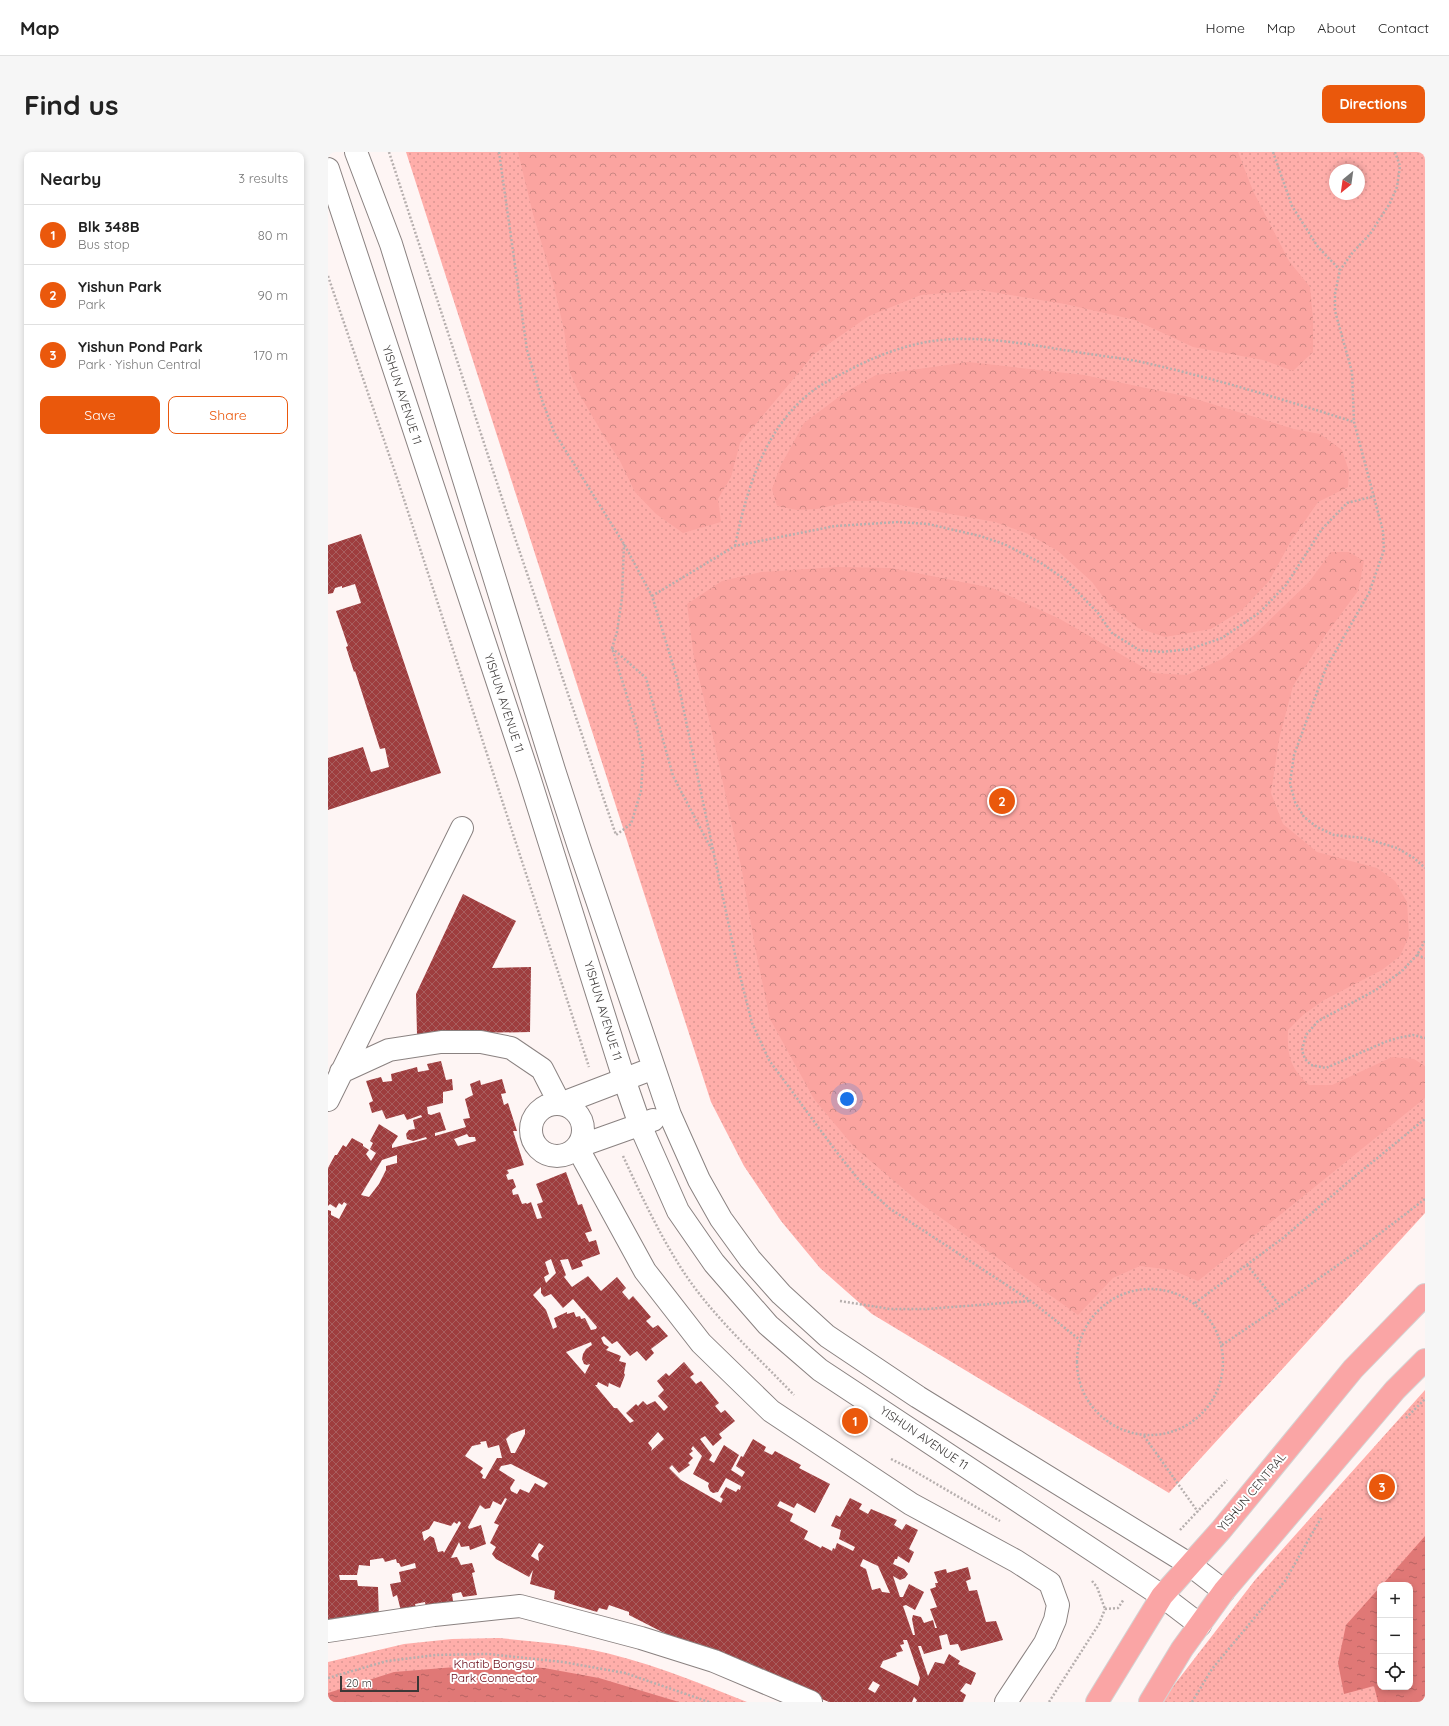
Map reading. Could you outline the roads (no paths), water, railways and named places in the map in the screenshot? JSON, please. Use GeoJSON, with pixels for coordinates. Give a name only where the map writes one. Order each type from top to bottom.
{"type":"FeatureCollection","features":[{"type":"Feature","properties":{"kind":"main road","name":"YISHUN CENTRAL"},"geometry":{"type":"LineString","coordinates":[[1097,1702],[1162,1596],[1221,1530],[1354,1369],[1425,1295]]}},
{"type":"Feature","properties":{"kind":"main road"},"geometry":{"type":"LineString","coordinates":[[1150,1702],[1182,1650],[1224,1591],[1396,1390],[1425,1360]]}},
{"type":"Feature","properties":{"kind":"street"},"geometry":{"type":"LineString","coordinates":[[356,152],[391,244],[554,770],[670,1115],[699,1180],[721,1219],[742,1248],[781,1294],[827,1336],[918,1397],[1189,1564],[1224,1591]]}},
{"type":"Feature","properties":{"kind":"street","name":"YISHUN AVENUE 11"},"geometry":{"type":"LineString","coordinates":[[328,169],[529,778],[624,1079],[640,1125],[678,1211],[714,1263],[768,1325],[820,1370],[1162,1596],[1200,1625]]}},
{"type":"Feature","properties":{"kind":"street"},"geometry":{"type":"LineString","coordinates":[[328,1100],[462,828]]}},
{"type":"Feature","properties":{"kind":"street"},"geometry":{"type":"LineString","coordinates":[[341,1072],[389,1050],[441,1042],[481,1042],[511,1048],[542,1069],[560,1104],[568,1106],[574,1111],[583,1124],[581,1140],[577,1147],[570,1153],[562,1156],[553,1156],[544,1153],[537,1148],[532,1140],[530,1131],[531,1122],[536,1114],[547,1106],[560,1104],[654,1068]]}},
{"type":"Feature","properties":{"kind":"street"},"geometry":{"type":"LineString","coordinates":[[577,1147],[670,1115]]}},
{"type":"Feature","properties":{"kind":"street"},"geometry":{"type":"LineString","coordinates":[[577,1147],[645,1271],[701,1344],[771,1411],[911,1504],[1016,1560],[1050,1583],[1058,1605],[1055,1620],[1045,1643],[1006,1702]]}},
{"type":"Feature","properties":{"kind":"street"},"geometry":{"type":"LineString","coordinates":[[328,1631],[434,1615],[520,1606],[641,1638],[714,1660],[811,1702]]}},
{"type":"Feature","properties":{"kind":"water"},"geometry":{"type":"Polygon","coordinates":[[[1425,1536],[1425,1702],[1378,1702],[1374,1686],[1344,1694],[1338,1663],[1346,1625],[1377,1590],[1377,1690],[1413,1690],[1413,1582],[1385,1582],[1425,1536]]]}},
{"type":"Feature","properties":{"kind":"water"},"geometry":{"type":"Polygon","coordinates":[[[480,1665],[544,1668],[599,1678],[679,1702],[328,1702],[328,1693],[394,1672],[480,1665]]]}},
{"type":"Feature","properties":{"kind":"place","name":"Yishun Park"},"geometry":{"type":"Point","coordinates":[1002,801]}},
{"type":"Feature","properties":{"kind":"place","name":"Blk 348B"},"geometry":{"type":"Point","coordinates":[855,1421]}},
{"type":"Feature","properties":{"kind":"place","name":"Yishun Pond Park"},"geometry":{"type":"Point","coordinates":[1382,1487]}},
{"type":"Feature","properties":{"kind":"park label","name":"Khatib Bongsu Park Connector"},"geometry":{"type":"Point","coordinates":[494,1671]}}]}
